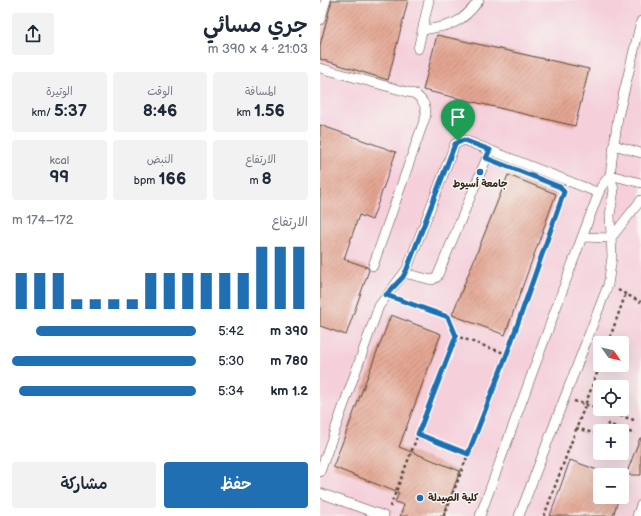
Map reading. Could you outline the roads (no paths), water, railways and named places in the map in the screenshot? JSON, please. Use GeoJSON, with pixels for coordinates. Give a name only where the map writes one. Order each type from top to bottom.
{"type":"FeatureCollection","features":[{"type":"Feature","properties":{"kind":"lane"},"geometry":{"type":"LineString","coordinates":[[320,20],[326,0]]}},
{"type":"Feature","properties":{"kind":"lane"},"geometry":{"type":"LineString","coordinates":[[418,48],[429,0]]}},
{"type":"Feature","properties":{"kind":"lane"},"geometry":{"type":"LineString","coordinates":[[423,30],[451,26],[467,15],[479,1],[489,0]]}},
{"type":"Feature","properties":{"kind":"lane"},"geometry":{"type":"LineString","coordinates":[[519,516],[608,285],[611,266],[610,215],[614,190],[610,174],[618,117],[641,21]]}},
{"type":"Feature","properties":{"kind":"lane"},"geometry":{"type":"LineString","coordinates":[[320,68],[415,94],[424,102],[426,108],[426,115],[373,266]]}},
{"type":"Feature","properties":{"kind":"lane"},"geometry":{"type":"LineString","coordinates":[[320,472],[379,306],[386,295],[404,274],[455,144],[464,140],[599,193]]}},
{"type":"Feature","properties":{"kind":"lane"},"geometry":{"type":"LineString","coordinates":[[614,145],[641,153]]}},
{"type":"Feature","properties":{"kind":"lane"},"geometry":{"type":"LineString","coordinates":[[404,274],[432,280],[437,277],[490,150]]}},
{"type":"Feature","properties":{"kind":"lane"},"geometry":{"type":"LineString","coordinates":[[610,174],[641,183]]}},
{"type":"Feature","properties":{"kind":"lane"},"geometry":{"type":"LineString","coordinates":[[480,516],[582,237],[599,193],[605,180],[610,174]]}},
{"type":"Feature","properties":{"kind":"lane"},"geometry":{"type":"LineString","coordinates":[[611,238],[641,200]]}},
{"type":"Feature","properties":{"kind":"lane"},"geometry":{"type":"LineString","coordinates":[[582,237],[611,238]]}},
{"type":"Feature","properties":{"kind":"lane"},"geometry":{"type":"LineString","coordinates":[[320,493],[384,516]]}},
{"type":"Feature","properties":{"kind":"lane"},"geometry":{"type":"LineString","coordinates":[[637,516],[641,505]]}},
{"type":"Feature","properties":{"kind":"place","name":"جامعة أسيوط"},"geometry":{"type":"Point","coordinates":[480,172]}},
{"type":"Feature","properties":{"kind":"place","name":"كلية الصيدلة"},"geometry":{"type":"Point","coordinates":[420,498]}}]}
